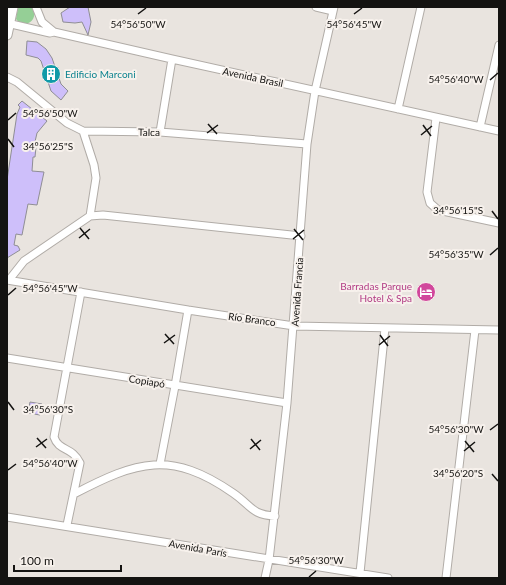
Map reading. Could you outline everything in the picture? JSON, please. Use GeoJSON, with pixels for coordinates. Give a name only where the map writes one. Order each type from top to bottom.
{"type":"FeatureCollection","features":[{"type":"Feature","properties":{"kind":"main road"},"geometry":{"type":"LineString","coordinates":[[7,34],[13,7]]}},
{"type":"Feature","properties":{"kind":"street"},"geometry":{"type":"LineString","coordinates":[[38,7],[40,17],[45,25],[51,28],[54,32]]}},
{"type":"Feature","properties":{"kind":"street"},"geometry":{"type":"LineString","coordinates":[[316,7],[334,9]]}},
{"type":"Feature","properties":{"kind":"street"},"geometry":{"type":"LineString","coordinates":[[398,109],[421,7]]}},
{"type":"Feature","properties":{"kind":"street","name":"Avenida Francia"},"geometry":{"type":"LineString","coordinates":[[265,578],[269,560],[287,403],[307,144],[315,91],[334,9]]}},
{"type":"Feature","properties":{"kind":"street"},"geometry":{"type":"LineString","coordinates":[[30,29],[35,25],[40,17]]}},
{"type":"Feature","properties":{"kind":"street","name":"Avenida Brasil"},"geometry":{"type":"LineString","coordinates":[[8,24],[50,33],[54,32],[499,131]]}},
{"type":"Feature","properties":{"kind":"street"},"geometry":{"type":"LineString","coordinates":[[480,127],[499,45]]}},
{"type":"Feature","properties":{"kind":"street"},"geometry":{"type":"LineString","coordinates":[[160,132],[172,59]]}},
{"type":"Feature","properties":{"kind":"street","name":"Talca"},"geometry":{"type":"LineString","coordinates":[[7,77],[17,82],[67,123],[83,131],[160,132],[307,144]]}},
{"type":"Feature","properties":{"kind":"street"},"geometry":{"type":"LineString","coordinates":[[436,118],[427,192],[430,203],[438,210],[499,223]]}},
{"type":"Feature","properties":{"kind":"street"},"geometry":{"type":"LineString","coordinates":[[83,131],[94,165],[96,178],[90,216]]}},
{"type":"Feature","properties":{"kind":"street"},"geometry":{"type":"LineString","coordinates":[[8,280],[24,261],[90,216],[103,215],[301,236]]}},
{"type":"Feature","properties":{"kind":"street","name":"Río Branco"},"geometry":{"type":"LineString","coordinates":[[8,280],[294,326],[499,330]]}},
{"type":"Feature","properties":{"kind":"street"},"geometry":{"type":"LineString","coordinates":[[67,526],[80,463],[72,452],[60,446],[56,442],[54,436],[81,292]]}},
{"type":"Feature","properties":{"kind":"street"},"geometry":{"type":"LineString","coordinates":[[160,464],[188,310]]}},
{"type":"Feature","properties":{"kind":"street"},"geometry":{"type":"LineString","coordinates":[[360,573],[385,328]]}},
{"type":"Feature","properties":{"kind":"street"},"geometry":{"type":"LineString","coordinates":[[446,578],[474,330]]}},
{"type":"Feature","properties":{"kind":"street","name":"Copiapó"},"geometry":{"type":"LineString","coordinates":[[7,358],[287,403]]}},
{"type":"Feature","properties":{"kind":"street"},"geometry":{"type":"LineString","coordinates":[[74,494],[122,471],[160,464],[177,466],[194,471],[217,482],[235,494],[256,513],[274,516]]}},
{"type":"Feature","properties":{"kind":"street","name":"Avenida París"},"geometry":{"type":"LineString","coordinates":[[7,517],[388,578]]}},
{"type":"Feature","properties":{"kind":"green space"},"geometry":{"type":"Polygon","coordinates":[[[18,7],[32,8],[34,12],[33,20],[27,24],[19,22],[16,19],[18,7]]]}},
{"type":"Feature","properties":{"kind":"building"},"geometry":{"type":"Polygon","coordinates":[[[70,7],[88,7],[91,22],[88,35],[82,22],[63,22],[61,13],[70,7]]]}},
{"type":"Feature","properties":{"kind":"building","name":"Edificio Marconi"},"geometry":{"type":"Polygon","coordinates":[[[27,41],[37,42],[46,49],[52,58],[61,84],[68,91],[61,100],[51,91],[41,61],[38,58],[26,55],[27,41]]]}},
{"type":"Feature","properties":{"kind":"building"},"geometry":{"type":"Polygon","coordinates":[[[22,101],[47,121],[37,133],[34,146],[36,147],[35,157],[33,157],[32,171],[44,172],[37,205],[28,204],[22,235],[16,234],[14,245],[18,246],[20,250],[7,258],[7,180],[17,114],[20,107],[18,105],[22,101]]]}},
{"type":"Feature","properties":{"kind":"building"},"geometry":{"type":"Polygon","coordinates":[[[30,402],[42,404],[40,415],[28,413],[30,402]]]}},
{"type":"Feature","properties":{"kind":"place","name":"Edificio Marconi"},"geometry":{"type":"Point","coordinates":[51,74]}},
{"type":"Feature","properties":{"kind":"place","name":"Barradas Parque Hotel & Spa"},"geometry":{"type":"Point","coordinates":[426,292]}}]}
